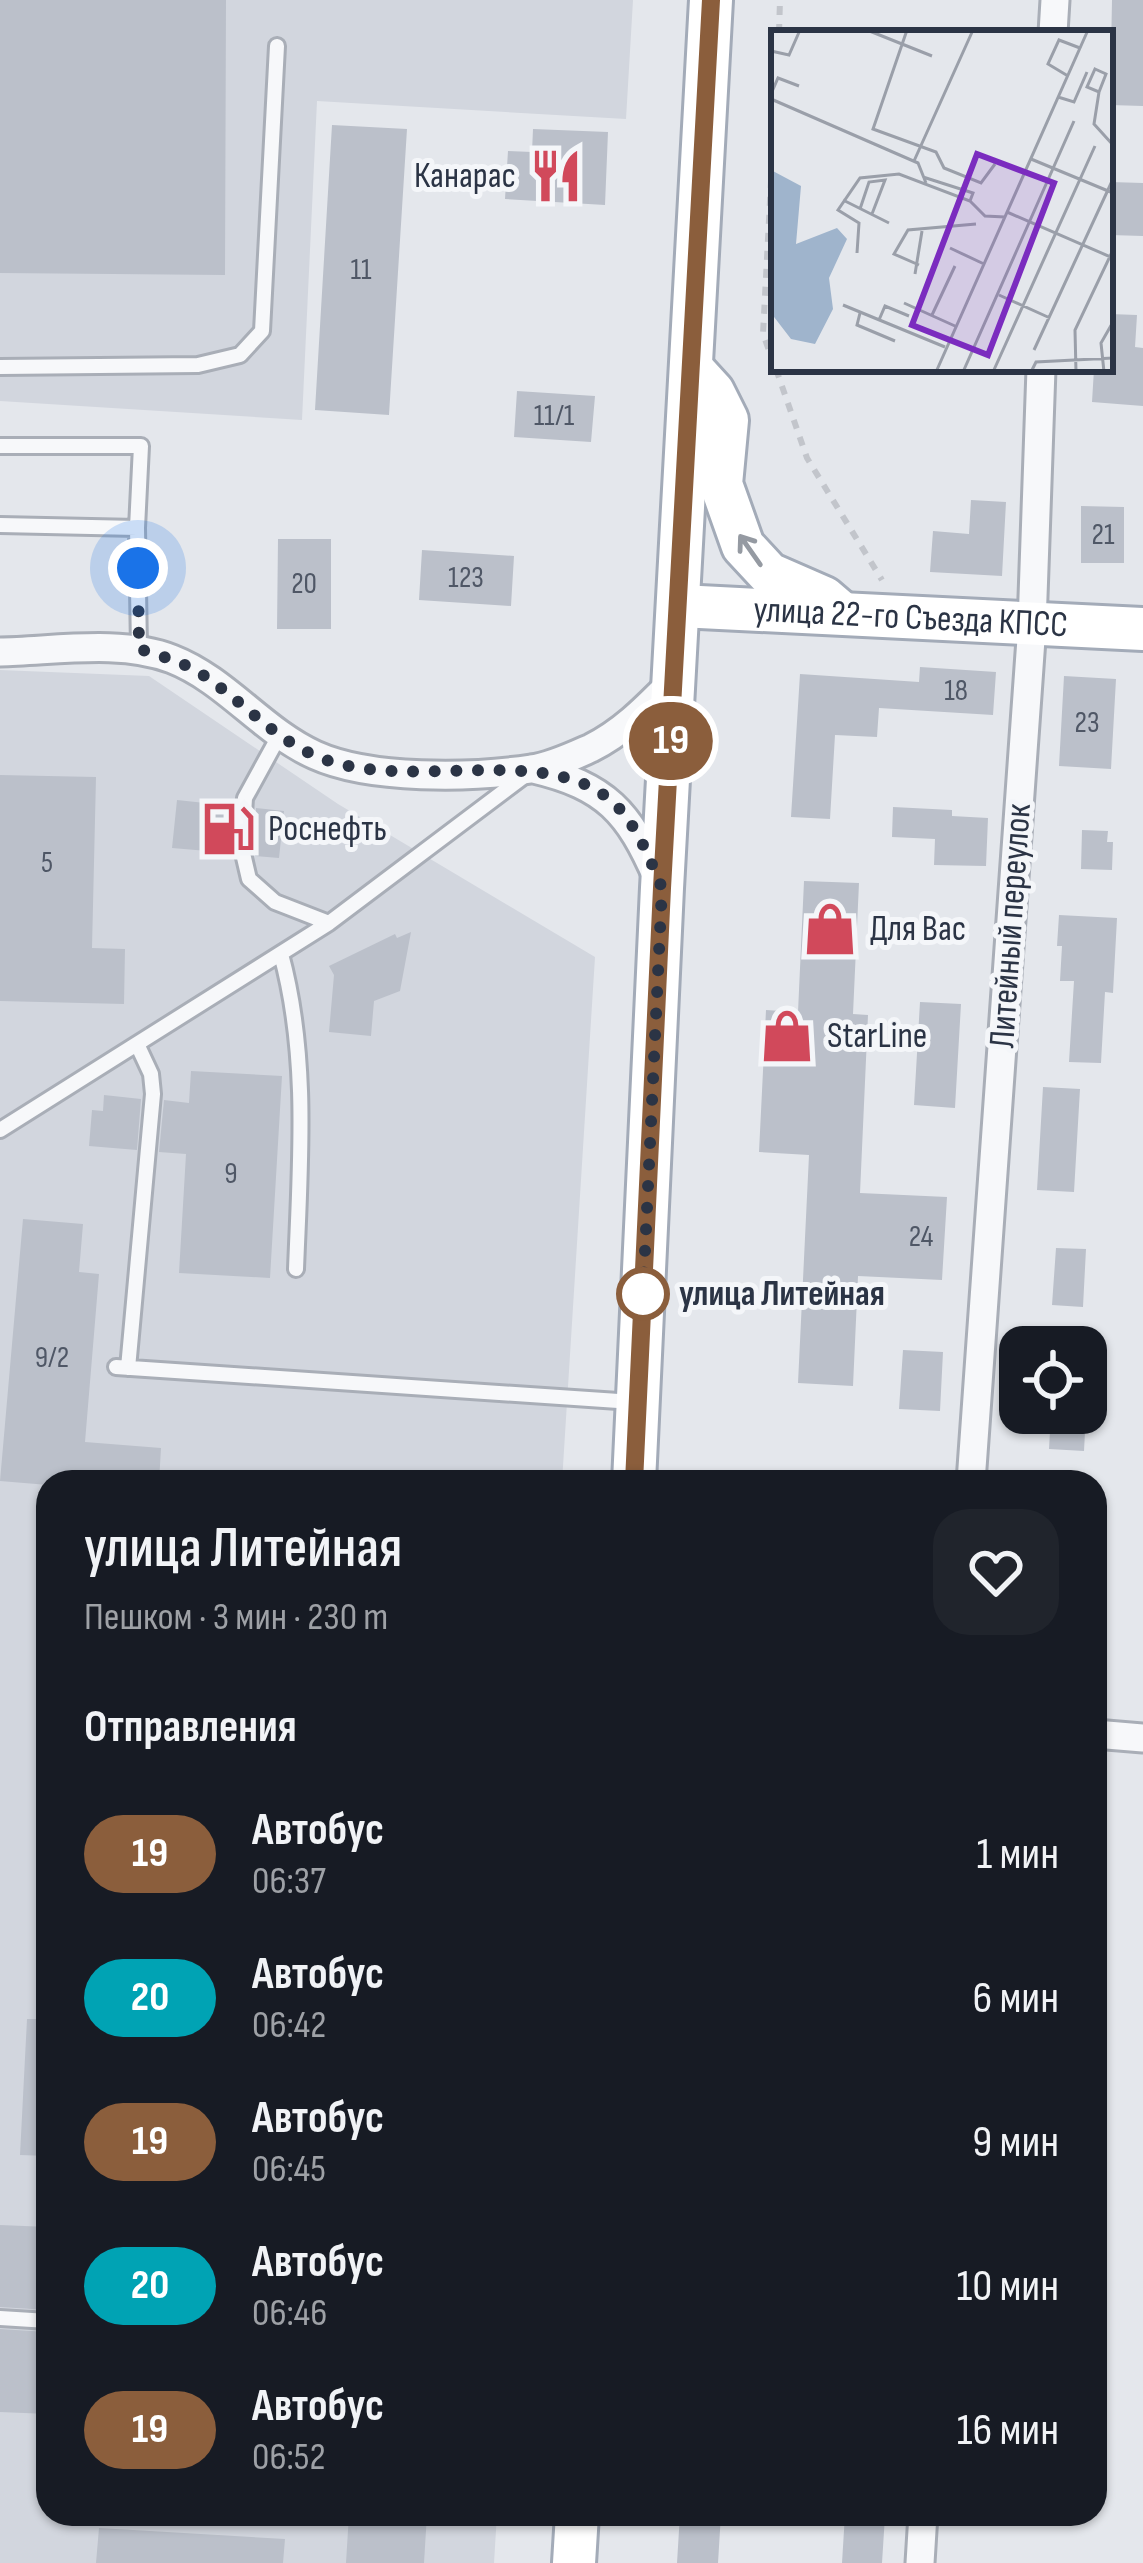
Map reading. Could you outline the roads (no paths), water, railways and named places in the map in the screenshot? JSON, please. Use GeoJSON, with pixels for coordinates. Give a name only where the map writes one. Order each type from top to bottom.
{"type":"FeatureCollection","features":[{"type":"Feature","properties":{"kind":"main road"},"geometry":{"type":"LineString","coordinates":[[635,1470],[711,0]]}},
{"type":"Feature","properties":{"kind":"main road"},"geometry":{"type":"LineString","coordinates":[[692,369],[713,392],[728,420],[721,484],[742,547],[769,574],[824,598],[844,615]]}},
{"type":"Feature","properties":{"kind":"main road","name":"улица 22-го Съезда КПСС"},"geometry":{"type":"LineString","coordinates":[[680,606],[1143,629]]}},
{"type":"Feature","properties":{"kind":"main road"},"geometry":{"type":"LineString","coordinates":[[574,2563],[576,2526]]}},
{"type":"Feature","properties":{"kind":"street"},"geometry":{"type":"LineString","coordinates":[[1053,30],[1054,0]]}},
{"type":"Feature","properties":{"kind":"street","name":"Литейный переулок"},"geometry":{"type":"LineString","coordinates":[[972,1470],[1032,626],[1041,372]]}},
{"type":"Feature","properties":{"kind":"street"},"geometry":{"type":"LineString","coordinates":[[0,652],[139,649],[171,658],[203,674],[279,736],[318,757],[368,771],[419,774],[534,769],[574,778],[622,811],[662,888]]}},
{"type":"Feature","properties":{"kind":"street"},"geometry":{"type":"LineString","coordinates":[[534,769],[592,747],[631,724],[675,679]]}},
{"type":"Feature","properties":{"kind":"street"},"geometry":{"type":"LineString","coordinates":[[1107,1736],[1143,1738]]}},
{"type":"Feature","properties":{"kind":"street"},"geometry":{"type":"LineString","coordinates":[[920,2563],[922,2526]]}},
{"type":"Feature","properties":{"kind":"lane"},"geometry":{"type":"LineString","coordinates":[[0,367],[198,365],[240,355],[262,332],[277,46]]}},
{"type":"Feature","properties":{"kind":"lane"},"geometry":{"type":"LineString","coordinates":[[0,446],[141,446],[139,649]]}},
{"type":"Feature","properties":{"kind":"lane"},"geometry":{"type":"LineString","coordinates":[[0,526],[137,528]]}},
{"type":"Feature","properties":{"kind":"lane"},"geometry":{"type":"LineString","coordinates":[[279,736],[245,798],[242,849],[249,879],[275,902],[329,923]]}},
{"type":"Feature","properties":{"kind":"lane"},"geometry":{"type":"LineString","coordinates":[[0,1130],[329,923],[534,769]]}},
{"type":"Feature","properties":{"kind":"lane"},"geometry":{"type":"LineString","coordinates":[[281,954],[292,992],[303,1105],[296,1269]]}},
{"type":"Feature","properties":{"kind":"lane"},"geometry":{"type":"LineString","coordinates":[[137,1044],[151,1074],[153,1094],[122,1367],[638,1402]]}},
{"type":"Feature","properties":{"kind":"lane"},"geometry":{"type":"LineString","coordinates":[[0,2318],[36,2320]]}},
{"type":"Feature","properties":{"kind":"place","name":"Канарас"},"geometry":{"type":"Point","coordinates":[556,176]}},
{"type":"Feature","properties":{"kind":"place","name":"Роснефть"},"geometry":{"type":"Point","coordinates":[228,829]}},
{"type":"Feature","properties":{"kind":"place","name":"Для Вас"},"geometry":{"type":"Point","coordinates":[830,929]}},
{"type":"Feature","properties":{"kind":"place","name":"StarLine"},"geometry":{"type":"Point","coordinates":[787,1036]}},
{"type":"Feature","properties":{"kind":"place","name":"улица Литейная"},"geometry":{"type":"Point","coordinates":[643,1294]}}]}
